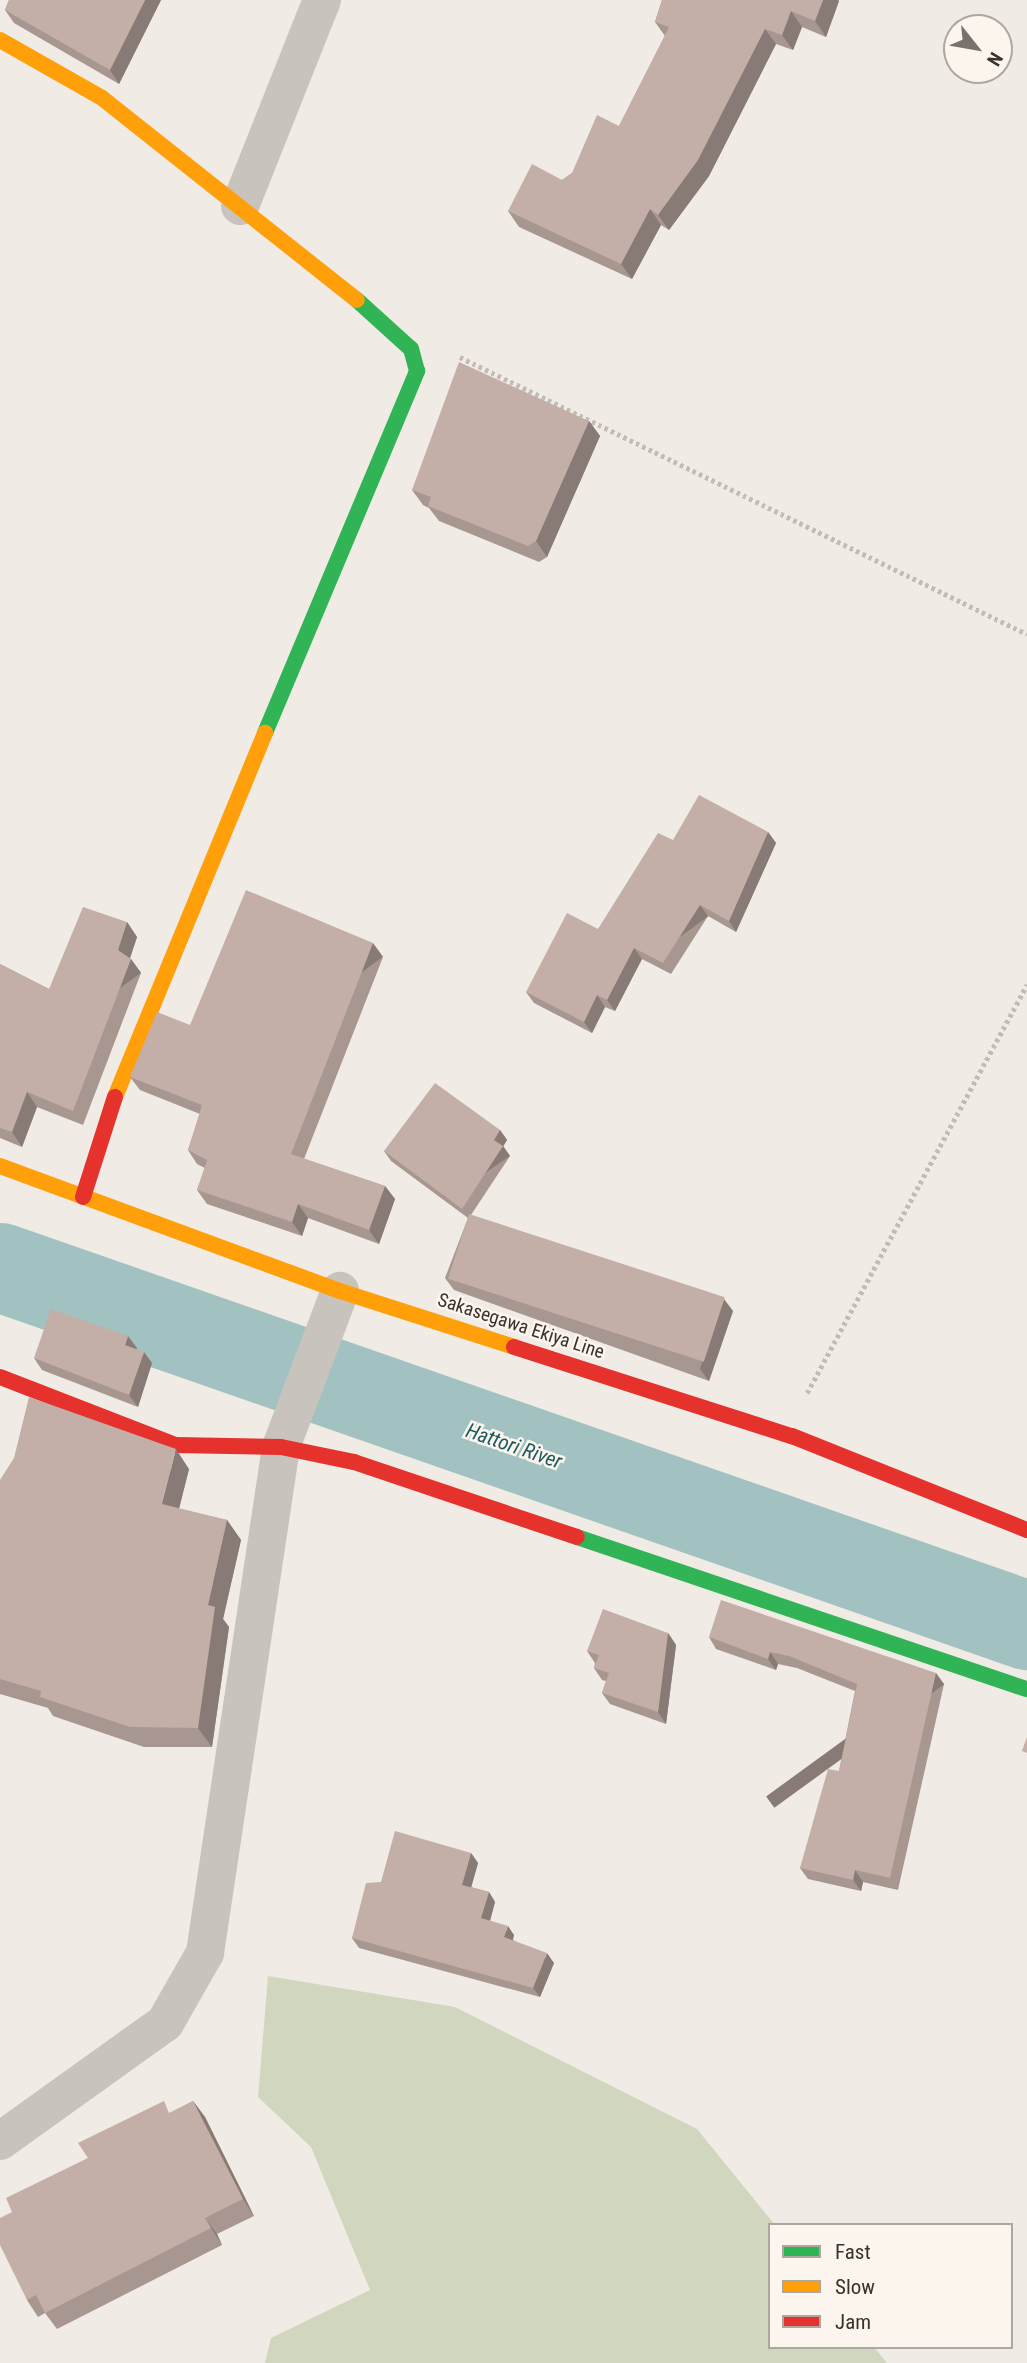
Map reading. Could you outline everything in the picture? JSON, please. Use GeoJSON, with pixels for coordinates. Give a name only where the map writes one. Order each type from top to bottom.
{"type":"FeatureCollection","features":[{"type":"Feature","properties":{"kind":"street"},"geometry":{"type":"LineString","coordinates":[[240,206],[322,0]]}},
{"type":"Feature","properties":{"kind":"street"},"geometry":{"type":"LineString","coordinates":[[0,40],[102,98],[240,206],[411,349],[417,371],[120,1080],[83,1197]]}},
{"type":"Feature","properties":{"kind":"street","name":"Sakasegawa Ekiya Line"},"geometry":{"type":"LineString","coordinates":[[0,1166],[83,1197],[335,1308],[792,1436],[1027,1530]]}},
{"type":"Feature","properties":{"kind":"street"},"geometry":{"type":"LineString","coordinates":[[0,2141],[165,2023],[205,1952],[281,1447],[298,1411],[335,1308]]}},
{"type":"Feature","properties":{"kind":"street"},"geometry":{"type":"LineString","coordinates":[[0,1377],[175,1445],[281,1447],[354,1462],[1027,1689]]}},
{"type":"Feature","properties":{"kind":"path"},"geometry":{"type":"LineString","coordinates":[[411,349],[454,354],[1027,634]]}},
{"type":"Feature","properties":{"kind":"path"},"geometry":{"type":"LineString","coordinates":[[792,1436],[802,1403],[1027,984]]}},
{"type":"Feature","properties":{"kind":"green space"},"geometry":{"type":"Polygon","coordinates":[[[268,1976],[455,2007],[697,2129],[773,2223],[768,2223],[768,2349],[876,2349],[887,2363],[265,2363],[271,2338],[370,2290],[311,2147],[258,2097],[268,1976]]]}},
{"type":"Feature","properties":{"kind":"building"},"geometry":{"type":"Polygon","coordinates":[[[9,0],[145,0],[110,70],[5,10],[9,0]]]}},
{"type":"Feature","properties":{"kind":"building"},"geometry":{"type":"Polygon","coordinates":[[[662,0],[823,0],[815,21],[791,11],[782,35],[765,29],[698,160],[658,215],[650,209],[621,264],[508,211],[532,164],[562,180],[572,173],[597,115],[619,126],[669,27],[655,22],[662,0]]]}},
{"type":"Feature","properties":{"kind":"building"},"geometry":{"type":"Polygon","coordinates":[[[459,362],[589,421],[536,541],[528,546],[428,506],[431,497],[412,490],[459,362]]]}},
{"type":"Feature","properties":{"kind":"building"},"geometry":{"type":"Polygon","coordinates":[[[699,795],[768,832],[729,921],[700,905],[663,963],[634,948],[607,1000],[597,995],[584,1022],[526,992],[567,913],[598,929],[658,833],[673,840],[699,795]]]}},
{"type":"Feature","properties":{"kind":"building"},"geometry":{"type":"Polygon","coordinates":[[[246,890],[373,943],[291,1154],[385,1186],[369,1230],[298,1204],[292,1222],[197,1190],[207,1160],[188,1150],[202,1105],[130,1077],[157,1012],[190,1025],[246,890]]]}},
{"type":"Feature","properties":{"kind":"building"},"geometry":{"type":"Polygon","coordinates":[[[83,907],[127,922],[118,950],[131,959],[73,1111],[27,1092],[12,1132],[0,1128],[0,964],[49,989],[83,907]]]}},
{"type":"Feature","properties":{"kind":"building"},"geometry":{"type":"Polygon","coordinates":[[[435,1083],[500,1130],[494,1140],[503,1146],[462,1209],[384,1151],[435,1083]]]}},
{"type":"Feature","properties":{"kind":"building"},"geometry":{"type":"Polygon","coordinates":[[[469,1214],[725,1297],[704,1362],[448,1279],[469,1214]]]}},
{"type":"Feature","properties":{"kind":"building"},"geometry":{"type":"Polygon","coordinates":[[[51,1309],[128,1336],[125,1345],[144,1352],[129,1395],[34,1358],[51,1309]]]}},
{"type":"Feature","properties":{"kind":"building"},"geometry":{"type":"Polygon","coordinates":[[[29,1397],[176,1449],[162,1504],[227,1520],[208,1605],[215,1607],[198,1728],[130,1727],[40,1697],[41,1691],[0,1679],[0,1480],[14,1458],[29,1397]]]}},
{"type":"Feature","properties":{"kind":"building"},"geometry":{"type":"Polygon","coordinates":[[[721,1600],[936,1673],[890,1878],[855,1870],[853,1880],[800,1868],[828,1769],[839,1771],[857,1684],[789,1656],[770,1652],[768,1659],[709,1637],[721,1600]]]}},
{"type":"Feature","properties":{"kind":"building"},"geometry":{"type":"Polygon","coordinates":[[[603,1609],[668,1633],[658,1712],[602,1693],[609,1673],[594,1668],[599,1655],[587,1651],[603,1609]]]}},
{"type":"Feature","properties":{"kind":"building"},"geometry":{"type":"Polygon","coordinates":[[[1027,1737],[1027,1753],[1022,1751],[1027,1737]]]}},
{"type":"Feature","properties":{"kind":"building"},"geometry":{"type":"Polygon","coordinates":[[[395,1831],[471,1853],[462,1885],[489,1892],[481,1918],[508,1926],[504,1937],[547,1953],[533,1988],[352,1938],[366,1883],[381,1882],[395,1831]]]}},
{"type":"Feature","properties":{"kind":"building"},"geometry":{"type":"Polygon","coordinates":[[[164,2101],[169,2113],[193,2101],[243,2199],[205,2218],[211,2228],[45,2313],[36,2295],[27,2300],[0,2245],[0,2218],[12,2212],[6,2198],[88,2158],[78,2143],[164,2101]]]}},
{"type":"Feature","properties":{"kind":"waterway","name":"Hattori River"},"geometry":{"type":"LineString","coordinates":[[0,1267],[1027,1625]]}},
{"type":"Feature","properties":{"kind":"traffic: fast"},"geometry":{"type":"LineString","coordinates":[[265,733],[417,371],[411,349],[357,300]]}},
{"type":"Feature","properties":{"kind":"traffic: fast"},"geometry":{"type":"LineString","coordinates":[[577,1537],[1027,1689]]}},
{"type":"Feature","properties":{"kind":"traffic: slow"},"geometry":{"type":"LineString","coordinates":[[0,40],[102,98],[357,300]]}},
{"type":"Feature","properties":{"kind":"traffic: slow"},"geometry":{"type":"LineString","coordinates":[[115,1097],[265,733]]}},
{"type":"Feature","properties":{"kind":"traffic: slow"},"geometry":{"type":"LineString","coordinates":[[0,1166],[340,1291],[514,1347]]}},
{"type":"Feature","properties":{"kind":"traffic: jam"},"geometry":{"type":"LineString","coordinates":[[83,1197],[115,1097]]}},
{"type":"Feature","properties":{"kind":"traffic: jam"},"geometry":{"type":"LineString","coordinates":[[514,1347],[792,1436],[1027,1530]]}},
{"type":"Feature","properties":{"kind":"traffic: jam"},"geometry":{"type":"LineString","coordinates":[[0,1377],[175,1445],[281,1447],[354,1462],[577,1537]]}}]}
